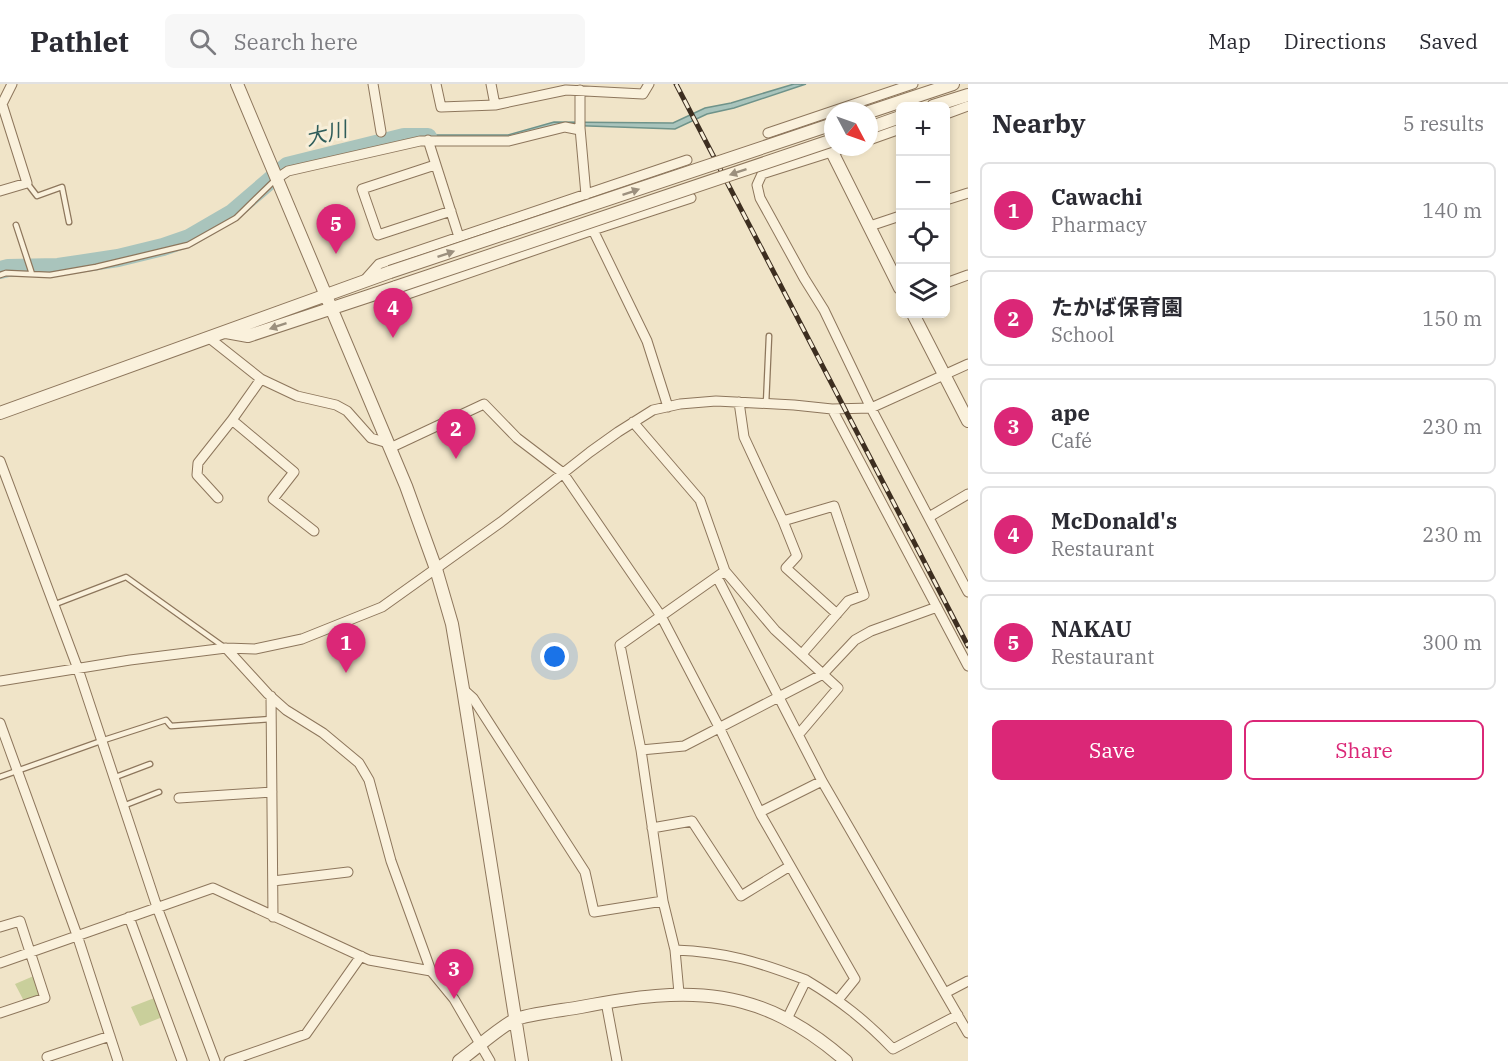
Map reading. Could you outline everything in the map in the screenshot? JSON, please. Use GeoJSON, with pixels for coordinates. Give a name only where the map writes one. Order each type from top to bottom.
{"type":"FeatureCollection","features":[{"type":"Feature","properties":{"kind":"street"},"geometry":{"type":"LineString","coordinates":[[0,191],[27,183],[2,104],[12,84]]}},
{"type":"Feature","properties":{"kind":"street"},"geometry":{"type":"LineString","coordinates":[[237,84],[389,445],[436,569],[452,624],[522,1061]]}},
{"type":"Feature","properties":{"kind":"street"},"geometry":{"type":"LineString","coordinates":[[372,84],[381,132]]}},
{"type":"Feature","properties":{"kind":"street"},"geometry":{"type":"LineString","coordinates":[[436,84],[441,107],[495,105],[566,90],[643,94],[649,84]]}},
{"type":"Feature","properties":{"kind":"street"},"geometry":{"type":"LineString","coordinates":[[491,84],[495,105]]}},
{"type":"Feature","properties":{"kind":"street"},"geometry":{"type":"LineString","coordinates":[[768,133],[913,84]]}},
{"type":"Feature","properties":{"kind":"street"},"geometry":{"type":"LineString","coordinates":[[878,109],[953,84]]}},
{"type":"Feature","properties":{"kind":"street"},"geometry":{"type":"LineString","coordinates":[[580,90],[580,126],[586,195]]}},
{"type":"Feature","properties":{"kind":"street"},"geometry":{"type":"LineString","coordinates":[[946,102],[968,95]]}},
{"type":"Feature","properties":{"kind":"street"},"geometry":{"type":"LineString","coordinates":[[950,112],[968,106]]}},
{"type":"Feature","properties":{"kind":"street"},"geometry":{"type":"LineString","coordinates":[[878,125],[896,118]]}},
{"type":"Feature","properties":{"kind":"street"},"geometry":{"type":"LineString","coordinates":[[276,179],[288,171],[428,140],[509,141],[565,127],[580,126]]}},
{"type":"Feature","properties":{"kind":"street"},"geometry":{"type":"LineString","coordinates":[[0,413],[208,337],[225,332],[248,336],[328,302],[363,282],[390,272],[824,127]]}},
{"type":"Feature","properties":{"kind":"street"},"geometry":{"type":"LineString","coordinates":[[878,137],[896,130]]}},
{"type":"Feature","properties":{"kind":"street"},"geometry":{"type":"LineString","coordinates":[[428,140],[459,237]]}},
{"type":"Feature","properties":{"kind":"street"},"geometry":{"type":"LineString","coordinates":[[328,302],[396,287],[824,149]]}},
{"type":"Feature","properties":{"kind":"street"},"geometry":{"type":"LineString","coordinates":[[824,149],[762,174],[757,185],[760,198],[824,310],[871,408],[968,592]]}},
{"type":"Feature","properties":{"kind":"street"},"geometry":{"type":"LineString","coordinates":[[837,156],[896,280]]}},
{"type":"Feature","properties":{"kind":"street"},"geometry":{"type":"LineString","coordinates":[[363,282],[379,264],[687,160]]}},
{"type":"Feature","properties":{"kind":"street"},"geometry":{"type":"LineString","coordinates":[[435,165],[362,189],[378,235],[451,211]]}},
{"type":"Feature","properties":{"kind":"street"},"geometry":{"type":"LineString","coordinates":[[950,198],[968,193]]}},
{"type":"Feature","properties":{"kind":"street"},"geometry":{"type":"LineString","coordinates":[[374,293],[387,298],[399,297],[691,198]]}},
{"type":"Feature","properties":{"kind":"street"},"geometry":{"type":"LineString","coordinates":[[870,226],[896,217]]}},
{"type":"Feature","properties":{"kind":"street"},"geometry":{"type":"LineString","coordinates":[[593,230],[646,341],[668,407]]}},
{"type":"Feature","properties":{"kind":"street"},"geometry":{"type":"LineString","coordinates":[[950,281],[968,275]]}},
{"type":"Feature","properties":{"kind":"street"},"geometry":{"type":"LineString","coordinates":[[916,318],[968,421]]}},
{"type":"Feature","properties":{"kind":"street"},"geometry":{"type":"LineString","coordinates":[[208,337],[261,379],[297,396],[336,405],[346,411],[371,438],[389,445],[484,404],[518,438],[564,472],[661,616],[760,812],[855,979],[838,1000]]}},
{"type":"Feature","properties":{"kind":"street"},"geometry":{"type":"LineString","coordinates":[[0,681],[129,660],[226,648],[255,649],[302,639],[382,607],[501,522],[564,472],[653,410],[716,401],[832,409],[871,408],[968,364]]}},
{"type":"Feature","properties":{"kind":"street"},"geometry":{"type":"LineString","coordinates":[[218,498],[197,475],[198,464],[261,379]]}},
{"type":"Feature","properties":{"kind":"street"},"geometry":{"type":"LineString","coordinates":[[739,402],[744,437],[797,556],[786,568],[837,614]]}},
{"type":"Feature","properties":{"kind":"street"},"geometry":{"type":"LineString","coordinates":[[832,409],[968,666]]}},
{"type":"Feature","properties":{"kind":"street"},"geometry":{"type":"LineString","coordinates":[[232,420],[294,472],[273,499],[314,531]]}},
{"type":"Feature","properties":{"kind":"street"},"geometry":{"type":"LineString","coordinates":[[633,422],[700,500],[721,574],[779,696],[822,781],[968,1033]]}},
{"type":"Feature","properties":{"kind":"street"},"geometry":{"type":"LineString","coordinates":[[0,461],[78,669],[157,907],[215,1061]]}},
{"type":"Feature","properties":{"kind":"street"},"geometry":{"type":"LineString","coordinates":[[929,517],[968,494]]}},
{"type":"Feature","properties":{"kind":"street"},"geometry":{"type":"LineString","coordinates":[[783,521],[834,507],[864,595],[848,601],[801,654]]}},
{"type":"Feature","properties":{"kind":"street"},"geometry":{"type":"LineString","coordinates":[[679,993],[675,950],[663,901],[641,750],[620,645],[721,574]]}},
{"type":"Feature","properties":{"kind":"street"},"geometry":{"type":"LineString","coordinates":[[721,574],[775,630],[838,688],[799,734]]}},
{"type":"Feature","properties":{"kind":"street"},"geometry":{"type":"LineString","coordinates":[[641,750],[684,746],[823,674],[855,640],[871,631],[937,607]]}},
{"type":"Feature","properties":{"kind":"street"},"geometry":{"type":"LineString","coordinates":[[226,648],[286,710],[323,733],[359,763],[369,780],[391,861],[431,971],[454,999],[490,1061]]}},
{"type":"Feature","properties":{"kind":"street"},"geometry":{"type":"LineString","coordinates":[[463,689],[473,698],[585,873],[594,912],[663,901]]}},
{"type":"Feature","properties":{"kind":"street"},"geometry":{"type":"LineString","coordinates":[[271,696],[273,917]]}},
{"type":"Feature","properties":{"kind":"street"},"geometry":{"type":"LineString","coordinates":[[0,723],[77,935],[118,1061]]}},
{"type":"Feature","properties":{"kind":"street"},"geometry":{"type":"LineString","coordinates":[[760,812],[822,781]]}},
{"type":"Feature","properties":{"kind":"street"},"geometry":{"type":"LineString","coordinates":[[179,798],[272,792]]}},
{"type":"Feature","properties":{"kind":"street"},"geometry":{"type":"LineString","coordinates":[[652,828],[693,821],[741,896],[790,866]]}},
{"type":"Feature","properties":{"kind":"street"},"geometry":{"type":"LineString","coordinates":[[273,880],[348,872]]}},
{"type":"Feature","properties":{"kind":"street"},"geometry":{"type":"LineString","coordinates":[[0,963],[213,888],[369,960],[431,971]]}},
{"type":"Feature","properties":{"kind":"street"},"geometry":{"type":"LineString","coordinates":[[129,917],[182,1061]]}},
{"type":"Feature","properties":{"kind":"street"},"geometry":{"type":"LineString","coordinates":[[0,927],[20,921],[45,998],[0,1013]]}},
{"type":"Feature","properties":{"kind":"street"},"geometry":{"type":"LineString","coordinates":[[675,950],[727,954],[764,964],[806,980],[867,1022],[893,1049],[958,1016]]}},
{"type":"Feature","properties":{"kind":"street"},"geometry":{"type":"LineString","coordinates":[[230,1061],[306,1034],[361,956]]}},
{"type":"Feature","properties":{"kind":"street"},"geometry":{"type":"LineString","coordinates":[[787,1019],[806,980]]}},
{"type":"Feature","properties":{"kind":"street"},"geometry":{"type":"LineString","coordinates":[[945,993],[968,981]]}},
{"type":"Feature","properties":{"kind":"street"},"geometry":{"type":"LineString","coordinates":[[459,1061],[516,1019],[606,1002],[679,993],[710,995],[765,1009],[820,1038],[846,1061]]}},
{"type":"Feature","properties":{"kind":"street"},"geometry":{"type":"LineString","coordinates":[[606,1002],[617,1061]]}},
{"type":"Feature","properties":{"kind":"street"},"geometry":{"type":"LineString","coordinates":[[48,1057],[110,1036]]}},
{"type":"Feature","properties":{"kind":"lane"},"geometry":{"type":"LineString","coordinates":[[0,275],[6,273],[50,275],[96,267],[188,245],[236,218],[276,179]]}},
{"type":"Feature","properties":{"kind":"lane"},"geometry":{"type":"LineString","coordinates":[[27,183],[37,196],[62,187],[69,222]]}},
{"type":"Feature","properties":{"kind":"lane"},"geometry":{"type":"LineString","coordinates":[[16,225],[32,274]]}},
{"type":"Feature","properties":{"kind":"lane"},"geometry":{"type":"LineString","coordinates":[[766,404],[769,336]]}},
{"type":"Feature","properties":{"kind":"lane"},"geometry":{"type":"LineString","coordinates":[[53,605],[126,577],[226,648]]}},
{"type":"Feature","properties":{"kind":"lane"},"geometry":{"type":"LineString","coordinates":[[0,777],[166,720],[171,726],[271,719]]}},
{"type":"Feature","properties":{"kind":"lane"},"geometry":{"type":"LineString","coordinates":[[113,778],[150,764]]}},
{"type":"Feature","properties":{"kind":"lane"},"geometry":{"type":"LineString","coordinates":[[123,806],[159,792]]}},
{"type":"Feature","properties":{"kind":"green space"},"geometry":{"type":"Polygon","coordinates":[[[36,975],[44,997],[25,1003],[15,984],[36,975]]]}},
{"type":"Feature","properties":{"kind":"green space"},"geometry":{"type":"Polygon","coordinates":[[[157,997],[165,1016],[140,1026],[131,1007],[157,997]]]}},
{"type":"Feature","properties":{"kind":"water"},"geometry":{"type":"Polygon","coordinates":[[[794,84],[806,84],[734,108],[707,114],[675,129],[560,125],[509,138],[403,138],[403,135],[508,135],[554,122],[673,123],[705,108],[731,103],[794,84]]]}},
{"type":"Feature","properties":{"kind":"waterway","name":"大川"},"geometry":{"type":"LineString","coordinates":[[0,270],[58,267],[118,258],[163,247],[189,238],[232,213],[287,166],[404,137],[428,137]]}},
{"type":"Feature","properties":{"kind":"railway"},"geometry":{"type":"LineString","coordinates":[[676,84],[968,646]]}},
{"type":"Feature","properties":{"kind":"place","name":"NAKAU"},"geometry":{"type":"Point","coordinates":[336,254]}},
{"type":"Feature","properties":{"kind":"place","name":"McDonald's"},"geometry":{"type":"Point","coordinates":[393,338]}},
{"type":"Feature","properties":{"kind":"place","name":"たかば保育園"},"geometry":{"type":"Point","coordinates":[456,459]}},
{"type":"Feature","properties":{"kind":"place","name":"Cawachi"},"geometry":{"type":"Point","coordinates":[346,673]}},
{"type":"Feature","properties":{"kind":"place","name":"ape"},"geometry":{"type":"Point","coordinates":[454,999]}}]}
